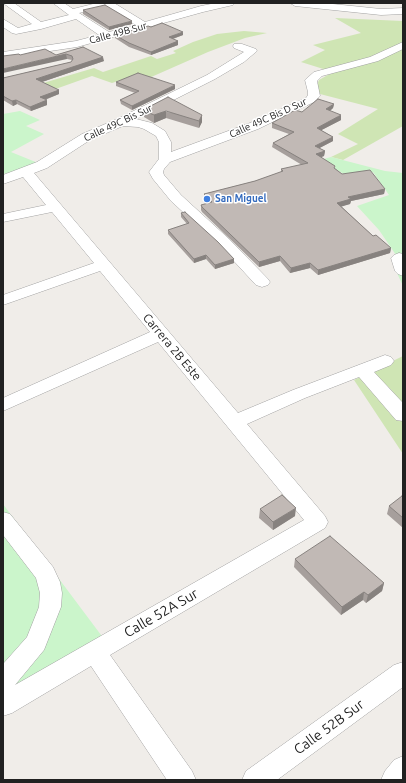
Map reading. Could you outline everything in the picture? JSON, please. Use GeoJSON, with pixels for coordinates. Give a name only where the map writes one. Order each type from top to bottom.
{"type":"FeatureCollection","features":[{"type":"Feature","properties":{"kind":"street"},"geometry":{"type":"LineString","coordinates":[[8,3],[41,26]]}},
{"type":"Feature","properties":{"kind":"street"},"geometry":{"type":"LineString","coordinates":[[58,3],[107,36]]}},
{"type":"Feature","properties":{"kind":"street"},"geometry":{"type":"LineString","coordinates":[[3,22],[16,31],[41,26],[108,3],[144,26]]}},
{"type":"Feature","properties":{"kind":"street","name":"Calle 49B Sur"},"geometry":{"type":"LineString","coordinates":[[3,54],[43,50],[107,36],[144,26],[204,5],[230,3]]}},
{"type":"Feature","properties":{"kind":"street"},"geometry":{"type":"LineString","coordinates":[[295,3],[370,11],[403,11]]}},
{"type":"Feature","properties":{"kind":"street","name":"Calle 49C Bis D Sur"},"geometry":{"type":"LineString","coordinates":[[165,159],[254,126],[310,100],[314,96],[311,80],[318,74],[374,59],[403,45]]}},
{"type":"Feature","properties":{"kind":"street","name":"Calle 49C Bis Sur"},"geometry":{"type":"LineString","coordinates":[[3,180],[26,172],[47,162],[86,137],[121,122],[211,77],[252,51],[238,46]]}},
{"type":"Feature","properties":{"kind":"street"},"geometry":{"type":"LineString","coordinates":[[121,122],[144,125],[161,134],[165,142],[165,159],[156,172],[168,190],[224,242],[262,282]]}},
{"type":"Feature","properties":{"kind":"street","name":"Carrera 2B Este"},"geometry":{"type":"LineString","coordinates":[[26,172],[318,522]]}},
{"type":"Feature","properties":{"kind":"street"},"geometry":{"type":"LineString","coordinates":[[3,218],[55,207]]}},
{"type":"Feature","properties":{"kind":"street"},"geometry":{"type":"LineString","coordinates":[[3,300],[104,265]]}},
{"type":"Feature","properties":{"kind":"street"},"geometry":{"type":"LineString","coordinates":[[3,405],[161,334]]}},
{"type":"Feature","properties":{"kind":"street"},"geometry":{"type":"LineString","coordinates":[[234,422],[299,394],[385,361]]}},
{"type":"Feature","properties":{"kind":"street"},"geometry":{"type":"LineString","coordinates":[[362,370],[403,415]]}},
{"type":"Feature","properties":{"kind":"street"},"geometry":{"type":"LineString","coordinates":[[3,520],[45,573],[49,582],[51,593],[50,607],[36,642],[19,664],[3,681]]}},
{"type":"Feature","properties":{"kind":"street","name":"Calle 52A Sur"},"geometry":{"type":"LineString","coordinates":[[3,705],[318,522]]}},
{"type":"Feature","properties":{"kind":"street"},"geometry":{"type":"LineString","coordinates":[[94,652],[183,780]]}},
{"type":"Feature","properties":{"kind":"street","name":"Calle 52B Sur"},"geometry":{"type":"LineString","coordinates":[[256,780],[403,673]]}},
{"type":"Feature","properties":{"kind":"street"},"geometry":{"type":"LineString","coordinates":[[394,780],[403,769]]}},
{"type":"Feature","properties":{"kind":"green space"},"geometry":{"type":"Polygon","coordinates":[[[335,18],[403,21],[403,126],[343,160],[331,157],[358,144],[338,134],[378,109],[320,94],[317,85],[319,80],[333,72],[301,62],[325,50],[313,45],[361,33],[335,18]]]}},
{"type":"Feature","properties":{"kind":"green space"},"geometry":{"type":"Polygon","coordinates":[[[244,31],[267,33],[245,38],[208,52],[149,78],[140,74],[112,83],[92,76],[36,96],[23,89],[94,68],[103,72],[151,56],[157,59],[176,53],[173,51],[193,42],[217,34],[244,31]]]}},
{"type":"Feature","properties":{"kind":"green space"},"geometry":{"type":"Polygon","coordinates":[[[20,111],[40,120],[26,126],[44,134],[11,152],[38,163],[18,171],[3,174],[3,114],[20,111]]]}},
{"type":"Feature","properties":{"kind":"green space"},"geometry":{"type":"Polygon","coordinates":[[[331,157],[385,171],[403,173],[403,286],[397,273],[398,258],[379,230],[357,206],[389,195],[373,172],[349,177],[320,160],[331,157]]]}},
{"type":"Feature","properties":{"kind":"green space"},"geometry":{"type":"Polygon","coordinates":[[[403,356],[403,454],[354,380],[403,356]]]}},
{"type":"Feature","properties":{"kind":"green space"},"geometry":{"type":"Polygon","coordinates":[[[3,504],[104,639],[3,698],[3,504]]]}},
{"type":"Feature","properties":{"kind":"building"},"geometry":{"type":"Polygon","coordinates":[[[105,5],[132,21],[109,27],[83,10],[105,5]]]}},
{"type":"Feature","properties":{"kind":"building"},"geometry":{"type":"Polygon","coordinates":[[[162,23],[183,32],[169,37],[178,41],[151,52],[129,43],[115,35],[148,26],[151,27],[162,23]]]}},
{"type":"Feature","properties":{"kind":"building"},"geometry":{"type":"Polygon","coordinates":[[[83,47],[103,57],[36,79],[59,90],[40,97],[47,100],[30,107],[16,100],[12,101],[3,96],[3,78],[71,62],[73,59],[72,56],[66,54],[3,69],[3,56],[20,55],[45,49],[56,55],[83,47]]]}},
{"type":"Feature","properties":{"kind":"building"},"geometry":{"type":"Polygon","coordinates":[[[138,73],[175,85],[132,106],[120,100],[139,91],[116,82],[138,73]]]}},
{"type":"Feature","properties":{"kind":"building"},"geometry":{"type":"Polygon","coordinates":[[[168,97],[202,115],[199,121],[166,111],[154,115],[143,110],[168,97]]]}},
{"type":"Feature","properties":{"kind":"building"},"geometry":{"type":"Polygon","coordinates":[[[318,99],[334,104],[326,109],[341,115],[317,128],[333,137],[315,146],[325,151],[316,154],[335,166],[334,168],[342,174],[370,170],[385,189],[348,197],[351,199],[337,203],[373,236],[376,235],[391,248],[318,270],[310,263],[291,268],[280,256],[259,262],[202,207],[201,205],[212,202],[204,194],[255,181],[283,171],[281,169],[308,163],[273,143],[294,132],[272,123],[295,110],[302,112],[318,99]]]}},
{"type":"Feature","properties":{"kind":"building"},"geometry":{"type":"Polygon","coordinates":[[[185,212],[234,259],[215,265],[206,255],[194,259],[168,230],[189,223],[181,213],[185,212]]]}},
{"type":"Feature","properties":{"kind":"building"},"geometry":{"type":"Polygon","coordinates":[[[282,495],[296,508],[273,522],[260,509],[282,495]]]}},
{"type":"Feature","properties":{"kind":"building"},"geometry":{"type":"Polygon","coordinates":[[[402,496],[403,497],[403,518],[389,506],[402,496]]]}},
{"type":"Feature","properties":{"kind":"building"},"geometry":{"type":"Polygon","coordinates":[[[330,536],[384,583],[368,595],[364,592],[342,607],[295,559],[330,536]]]}},
{"type":"Feature","properties":{"kind":"place","name":"San Miguel"},"geometry":{"type":"Point","coordinates":[207,199]}}]}
